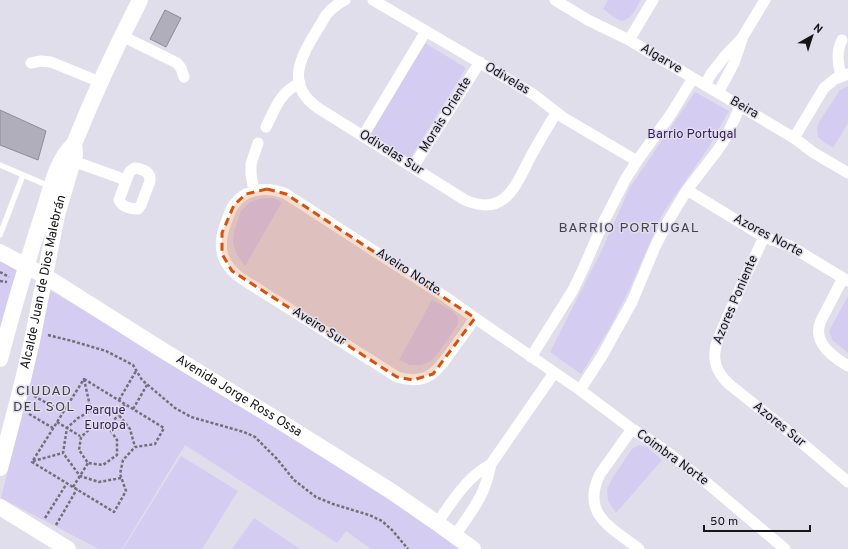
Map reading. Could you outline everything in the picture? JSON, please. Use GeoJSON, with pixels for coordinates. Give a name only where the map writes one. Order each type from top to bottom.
{"type":"FeatureCollection","features":[{"type":"Feature","properties":{"kind":"street","name":"Alcalde Juan de Dios Malebrán"},"geometry":{"type":"LineString","coordinates":[[0,359],[26,266],[51,187],[63,157],[74,144],[100,82],[140,0]]}},
{"type":"Feature","properties":{"kind":"street"},"geometry":{"type":"LineString","coordinates":[[266,127],[282,96],[288,90],[300,83],[298,72],[303,56],[326,15],[331,9],[345,0]]}},
{"type":"Feature","properties":{"kind":"street","name":"Odivelas"},"geometry":{"type":"LineString","coordinates":[[373,0],[533,94],[556,113],[637,161]]}},
{"type":"Feature","properties":{"kind":"street","name":"Algarve"},"geometry":{"type":"LineString","coordinates":[[555,0],[588,20],[629,40],[693,78]]}},
{"type":"Feature","properties":{"kind":"street"},"geometry":{"type":"LineString","coordinates":[[629,40],[653,0]]}},
{"type":"Feature","properties":{"kind":"street"},"geometry":{"type":"LineString","coordinates":[[705,85],[722,60],[742,38],[765,0]]}},
{"type":"Feature","properties":{"kind":"street"},"geometry":{"type":"LineString","coordinates":[[363,136],[426,31]]}},
{"type":"Feature","properties":{"kind":"street"},"geometry":{"type":"LineString","coordinates":[[122,36],[177,63],[181,68],[184,77]]}},
{"type":"Feature","properties":{"kind":"street"},"geometry":{"type":"LineString","coordinates":[[718,93],[734,63],[742,38]]}},
{"type":"Feature","properties":{"kind":"street"},"geometry":{"type":"LineString","coordinates":[[794,138],[824,88],[829,83],[844,75],[837,56],[842,40]]}},
{"type":"Feature","properties":{"kind":"street"},"geometry":{"type":"LineString","coordinates":[[31,63],[41,61],[51,62],[100,82]]}},
{"type":"Feature","properties":{"kind":"street","name":"Morais Oriente"},"geometry":{"type":"LineString","coordinates":[[413,167],[480,62]]}},
{"type":"Feature","properties":{"kind":"street"},"geometry":{"type":"LineString","coordinates":[[531,357],[572,290],[615,199],[637,161],[671,114],[693,78]]}},
{"type":"Feature","properties":{"kind":"street","name":"Beira"},"geometry":{"type":"LineString","coordinates":[[693,78],[794,138],[814,153],[848,173]]}},
{"type":"Feature","properties":{"kind":"street","name":"Odivelas Sur"},"geometry":{"type":"LineString","coordinates":[[300,83],[305,95],[313,104],[465,200],[479,205],[493,204],[500,201],[512,192],[536,146],[556,113]]}},
{"type":"Feature","properties":{"kind":"street"},"geometry":{"type":"LineString","coordinates":[[580,390],[602,356],[632,302],[655,247],[667,223],[687,190],[725,139],[740,106]]}},
{"type":"Feature","properties":{"kind":"street"},"geometry":{"type":"LineString","coordinates":[[254,191],[251,164],[258,143]]}},
{"type":"Feature","properties":{"kind":"street","name":"Alcalde Juan de Dios Malebrán"},"geometry":{"type":"LineString","coordinates":[[0,468],[22,381],[45,276],[51,240],[73,161],[74,144]]}},
{"type":"Feature","properties":{"kind":"street"},"geometry":{"type":"LineString","coordinates":[[73,161],[126,180]]}},
{"type":"Feature","properties":{"kind":"street","name":"Aveiro Norte"},"geometry":{"type":"LineString","coordinates":[[254,191],[267,189],[286,194],[447,298],[554,373]]}},
{"type":"Feature","properties":{"kind":"street","name":"Azores Norte"},"geometry":{"type":"LineString","coordinates":[[687,190],[764,237],[790,246],[846,280]]}},
{"type":"Feature","properties":{"kind":"street","name":"Aveiro Sur"},"geometry":{"type":"LineString","coordinates":[[254,191],[246,194],[234,205],[224,226],[221,248],[224,260],[228,266],[242,279],[397,377],[405,380],[413,380],[421,379],[433,374],[443,364],[475,318]]}},
{"type":"Feature","properties":{"kind":"street","name":"Azores Poniente"},"geometry":{"type":"LineString","coordinates":[[716,364],[714,356],[718,339],[764,237]]}},
{"type":"Feature","properties":{"kind":"street","name":"Avenida Jorge Ross Ossa"},"geometry":{"type":"LineString","coordinates":[[0,252],[45,276],[391,491],[473,549]]}},
{"type":"Feature","properties":{"kind":"street"},"geometry":{"type":"LineString","coordinates":[[846,280],[820,322],[818,333],[828,351],[848,366]]}},
{"type":"Feature","properties":{"kind":"street","name":"Azores Sur"},"geometry":{"type":"LineString","coordinates":[[716,364],[719,372],[726,382],[788,431],[848,482]]}},
{"type":"Feature","properties":{"kind":"street"},"geometry":{"type":"LineString","coordinates":[[455,535],[471,512],[483,490],[491,464],[554,373]]}},
{"type":"Feature","properties":{"kind":"street","name":"Coimbra Norte"},"geometry":{"type":"LineString","coordinates":[[554,373],[580,390],[632,429],[662,448],[708,483],[785,549]]}},
{"type":"Feature","properties":{"kind":"street"},"geometry":{"type":"LineString","coordinates":[[632,429],[600,474],[594,487],[594,500],[596,509],[605,523],[639,549]]}},
{"type":"Feature","properties":{"kind":"street"},"geometry":{"type":"LineString","coordinates":[[437,523],[467,482],[491,464]]}},
{"type":"Feature","properties":{"kind":"street"},"geometry":{"type":"LineString","coordinates":[[0,507],[68,549]]}},
{"type":"Feature","properties":{"kind":"lane"},"geometry":{"type":"LineString","coordinates":[[0,165],[51,187]]}},
{"type":"Feature","properties":{"kind":"lane"},"geometry":{"type":"LineString","coordinates":[[0,235],[23,175]]}},
{"type":"Feature","properties":{"kind":"path"},"geometry":{"type":"LineString","coordinates":[[0,281],[7,282]]}},
{"type":"Feature","properties":{"kind":"path"},"geometry":{"type":"LineString","coordinates":[[46,334],[106,351],[132,365],[142,380],[175,408],[191,417],[244,432],[255,437],[294,480],[316,497],[382,520],[408,549]]}},
{"type":"Feature","properties":{"kind":"path"},"geometry":{"type":"LineString","coordinates":[[119,400],[136,371]]}},
{"type":"Feature","properties":{"kind":"path"},"geometry":{"type":"LineString","coordinates":[[32,462],[114,512],[126,491],[120,474],[123,460],[135,447],[155,444],[164,428],[84,379]]}},
{"type":"Feature","properties":{"kind":"path"},"geometry":{"type":"LineString","coordinates":[[84,379],[91,411]]}},
{"type":"Feature","properties":{"kind":"path"},"geometry":{"type":"LineString","coordinates":[[32,462],[84,379]]}},
{"type":"Feature","properties":{"kind":"path"},"geometry":{"type":"LineString","coordinates":[[133,409],[147,385]]}},
{"type":"Feature","properties":{"kind":"path"},"geometry":{"type":"LineString","coordinates":[[32,394],[63,412]]}},
{"type":"Feature","properties":{"kind":"path"},"geometry":{"type":"LineString","coordinates":[[109,428],[125,404]]}},
{"type":"Feature","properties":{"kind":"path"},"geometry":{"type":"LineString","coordinates":[[121,478],[99,482],[80,476],[63,453],[67,428],[78,418],[91,411],[118,414],[130,429],[135,447]]}},
{"type":"Feature","properties":{"kind":"path"},"geometry":{"type":"LineString","coordinates":[[27,413],[53,428]]}},
{"type":"Feature","properties":{"kind":"path"},"geometry":{"type":"LineString","coordinates":[[57,422],[81,437]]}},
{"type":"Feature","properties":{"kind":"path"},"geometry":{"type":"LineString","coordinates":[[92,428],[109,428],[117,440],[117,455],[103,465],[88,462],[79,450],[81,437],[92,428]]}},
{"type":"Feature","properties":{"kind":"path"},"geometry":{"type":"LineString","coordinates":[[32,462],[63,453]]}},
{"type":"Feature","properties":{"kind":"path"},"geometry":{"type":"LineString","coordinates":[[73,487],[88,462]]}},
{"type":"Feature","properties":{"kind":"path"},"geometry":{"type":"LineString","coordinates":[[45,518],[67,483]]}},
{"type":"Feature","properties":{"kind":"path"},"geometry":{"type":"LineString","coordinates":[[56,525],[77,490]]}},
{"type":"Feature","properties":{"kind":"highlighted area"},"geometry":{"type":"Polygon","coordinates":[[[267,189],[286,194],[475,318],[433,374],[413,380],[397,377],[232,271],[222,254],[222,233],[234,205],[246,194],[267,189]]]}},
{"type":"Feature","properties":{"kind":"green space"},"geometry":{"type":"Polygon","coordinates":[[[608,0],[641,0],[632,14],[623,21],[617,19],[603,9],[608,0]]]}},
{"type":"Feature","properties":{"kind":"green space"},"geometry":{"type":"Polygon","coordinates":[[[425,43],[466,68],[410,159],[369,133],[425,43]]]}},
{"type":"Feature","properties":{"kind":"green space"},"geometry":{"type":"Polygon","coordinates":[[[848,86],[848,123],[833,148],[818,137],[817,128],[819,122],[840,90],[848,86]]]}},
{"type":"Feature","properties":{"kind":"green space","name":"Barrio Portugal"},"geometry":{"type":"Polygon","coordinates":[[[695,92],[729,111],[709,147],[663,213],[629,290],[609,329],[581,374],[550,352],[601,252],[630,187],[695,92]]]}},
{"type":"Feature","properties":{"kind":"green space"},"geometry":{"type":"Polygon","coordinates":[[[262,198],[273,198],[282,202],[245,266],[237,255],[233,243],[234,232],[241,211],[250,202],[262,198]]]}},
{"type":"Feature","properties":{"kind":"green space"},"geometry":{"type":"Polygon","coordinates":[[[0,261],[17,271],[0,343],[0,261]]]}},
{"type":"Feature","properties":{"kind":"green space","name":"Parque Europa"},"geometry":{"type":"Polygon","coordinates":[[[49,290],[187,371],[309,448],[438,532],[461,549],[371,549],[346,531],[337,543],[185,445],[122,549],[99,549],[1,498],[26,398],[49,290]]]}},
{"type":"Feature","properties":{"kind":"green space"},"geometry":{"type":"Polygon","coordinates":[[[848,296],[848,353],[832,340],[829,331],[848,296]]]}},
{"type":"Feature","properties":{"kind":"green space"},"geometry":{"type":"Polygon","coordinates":[[[432,300],[453,311],[458,317],[458,324],[431,361],[421,365],[410,365],[399,360],[432,300]]]}},
{"type":"Feature","properties":{"kind":"green space"},"geometry":{"type":"Polygon","coordinates":[[[639,445],[647,447],[662,460],[616,513],[608,501],[607,489],[613,477],[632,449],[639,445]]]}},
{"type":"Feature","properties":{"kind":"green space"},"geometry":{"type":"Polygon","coordinates":[[[181,456],[238,491],[202,549],[123,549],[181,456]]]}},
{"type":"Feature","properties":{"kind":"green space"},"geometry":{"type":"Polygon","coordinates":[[[254,518],[300,549],[232,549],[254,518]]]}},
{"type":"Feature","properties":{"kind":"building"},"geometry":{"type":"Polygon","coordinates":[[[165,10],[181,18],[166,47],[150,39],[165,10]]]}},
{"type":"Feature","properties":{"kind":"building"},"geometry":{"type":"Polygon","coordinates":[[[0,110],[46,131],[38,160],[0,145],[0,110]]]}},
{"type":"Feature","properties":{"kind":"district","name":"BARRIO PORTUGAL"},"geometry":{"type":"Point","coordinates":[629,228]}},
{"type":"Feature","properties":{"kind":"district","name":"CIUDAD DEL SOL"},"geometry":{"type":"Point","coordinates":[44,400]}}]}
